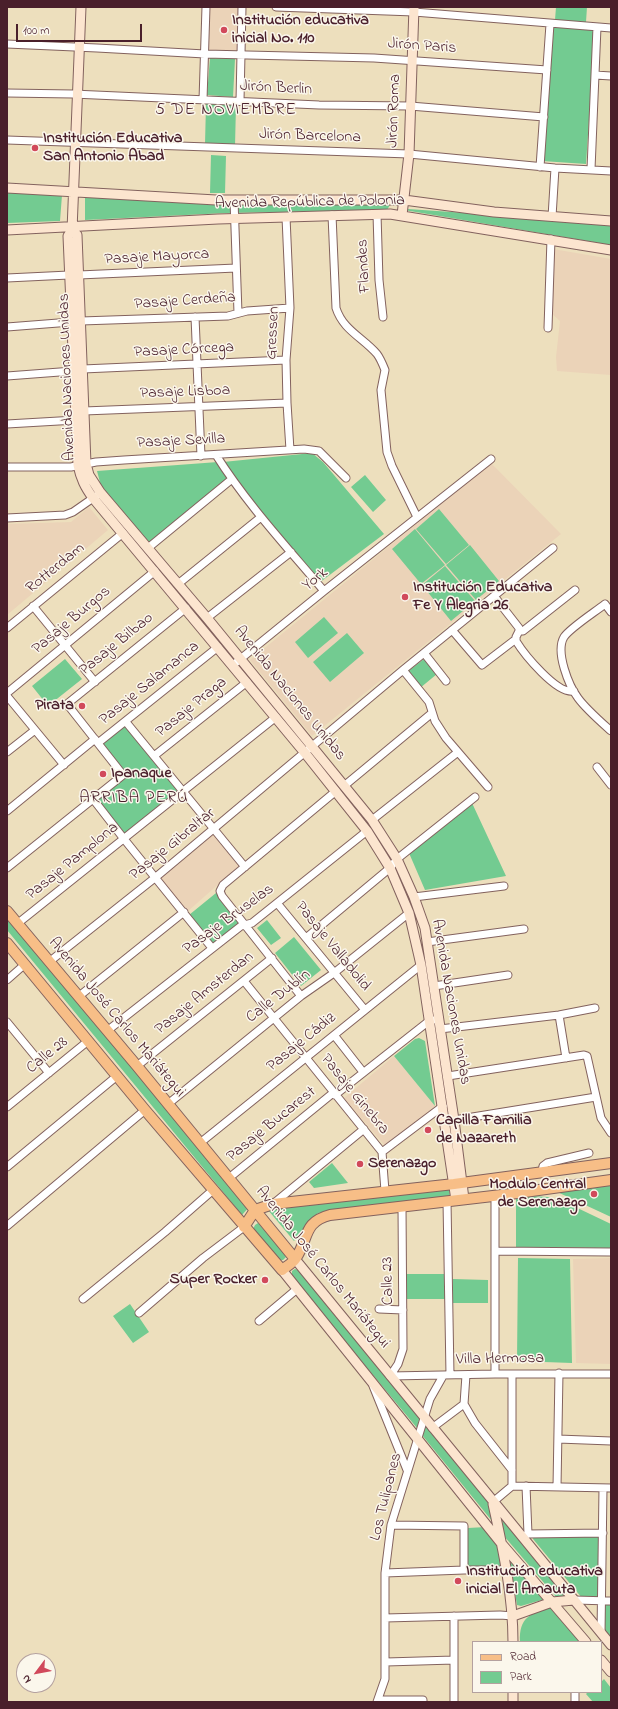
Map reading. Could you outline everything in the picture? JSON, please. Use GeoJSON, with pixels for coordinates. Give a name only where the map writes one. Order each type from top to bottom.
{"type":"FeatureCollection","features":[{"type":"Feature","properties":{"kind":"main road","name":"Avenida José Carlos Mariátegui"},"geometry":{"type":"LineString","coordinates":[[7,911],[137,1066],[295,1259]]}},
{"type":"Feature","properties":{"kind":"main road","name":"Avenida José Carlos Mariátegui"},"geometry":{"type":"LineString","coordinates":[[7,943],[145,1110],[282,1270]]}},
{"type":"Feature","properties":{"kind":"main road"},"geometry":{"type":"LineString","coordinates":[[244,1227],[255,1210],[273,1204],[458,1183],[611,1163]]}},
{"type":"Feature","properties":{"kind":"main road"},"geometry":{"type":"LineString","coordinates":[[282,1270],[295,1259],[309,1228],[321,1218],[364,1210],[495,1196],[611,1180]]}},
{"type":"Feature","properties":{"kind":"street","name":"Avenida Naciones Unidas"},"geometry":{"type":"LineString","coordinates":[[81,7],[72,228],[68,236],[73,372],[76,420],[82,465],[89,475],[97,495],[123,533],[305,752],[367,831],[390,868],[409,912],[434,1019],[440,1029],[454,1120],[458,1183],[456,1200]]}},
{"type":"Feature","properties":{"kind":"street"},"geometry":{"type":"LineString","coordinates":[[203,100],[206,7]]}},
{"type":"Feature","properties":{"kind":"street"},"geometry":{"type":"LineString","coordinates":[[240,101],[242,7]]}},
{"type":"Feature","properties":{"kind":"street"},"geometry":{"type":"LineString","coordinates":[[276,7],[414,10],[550,24],[611,28]]}},
{"type":"Feature","properties":{"kind":"street","name":"Jirón Roma"},"geometry":{"type":"LineString","coordinates":[[402,215],[409,154],[411,60],[414,10]]}},
{"type":"Feature","properties":{"kind":"street"},"geometry":{"type":"LineString","coordinates":[[540,167],[550,24]]}},
{"type":"Feature","properties":{"kind":"street"},"geometry":{"type":"LineString","coordinates":[[591,170],[598,27]]}},
{"type":"Feature","properties":{"kind":"street","name":"Jirón Paris"},"geometry":{"type":"LineString","coordinates":[[7,44],[205,54],[374,58],[547,70]]}},
{"type":"Feature","properties":{"kind":"street"},"geometry":{"type":"LineString","coordinates":[[595,75],[611,76]]}},
{"type":"Feature","properties":{"kind":"street","name":"Jirón Berlin"},"geometry":{"type":"LineString","coordinates":[[7,93],[77,94],[319,105],[410,106],[544,117]]}},
{"type":"Feature","properties":{"kind":"street","name":"Jirón Barcelona"},"geometry":{"type":"LineString","coordinates":[[7,140],[409,154],[540,167],[611,171]]}},
{"type":"Feature","properties":{"kind":"street"},"geometry":{"type":"LineString","coordinates":[[552,217],[555,168]]}},
{"type":"Feature","properties":{"kind":"street","name":"Avenida República de Polonia"},"geometry":{"type":"LineString","coordinates":[[7,188],[238,200],[404,200],[494,212],[611,221]]}},
{"type":"Feature","properties":{"kind":"street"},"geometry":{"type":"LineString","coordinates":[[238,200],[239,218],[236,268],[238,314]]}},
{"type":"Feature","properties":{"kind":"street","name":"Avenida República de Polonia"},"geometry":{"type":"LineString","coordinates":[[7,230],[72,228],[239,218],[377,214],[402,215],[611,250]]}},
{"type":"Feature","properties":{"kind":"street","name":"Flandes"},"geometry":{"type":"LineString","coordinates":[[377,214],[379,280],[383,317]]}},
{"type":"Feature","properties":{"kind":"street"},"geometry":{"type":"LineString","coordinates":[[332,216],[336,308],[339,319],[378,355],[386,370],[381,390],[387,452],[417,517]]}},
{"type":"Feature","properties":{"kind":"street","name":"Gressen"},"geometry":{"type":"LineString","coordinates":[[286,217],[290,308],[286,360],[290,450]]}},
{"type":"Feature","properties":{"kind":"street","name":"Avenida Naciones Unidas"},"geometry":{"type":"LineString","coordinates":[[72,228],[77,235],[81,321],[84,411],[82,465]]}},
{"type":"Feature","properties":{"kind":"street"},"geometry":{"type":"LineString","coordinates":[[548,328],[551,239]]}},
{"type":"Feature","properties":{"kind":"street","name":"Pasaje Mayorca"},"geometry":{"type":"LineString","coordinates":[[79,275],[236,268]]}},
{"type":"Feature","properties":{"kind":"street"},"geometry":{"type":"LineString","coordinates":[[7,278],[69,275]]}},
{"type":"Feature","properties":{"kind":"street","name":"Pasaje Cerdeña"},"geometry":{"type":"LineString","coordinates":[[81,321],[228,316],[247,311],[290,308]]}},
{"type":"Feature","properties":{"kind":"street"},"geometry":{"type":"LineString","coordinates":[[195,317],[201,456]]}},
{"type":"Feature","properties":{"kind":"street"},"geometry":{"type":"LineString","coordinates":[[7,327],[71,322]]}},
{"type":"Feature","properties":{"kind":"street","name":"Pasaje Córcega"},"geometry":{"type":"LineString","coordinates":[[83,369],[286,360]]}},
{"type":"Feature","properties":{"kind":"street"},"geometry":{"type":"LineString","coordinates":[[7,376],[73,372]]}},
{"type":"Feature","properties":{"kind":"street","name":"Pasaje Lisboa"},"geometry":{"type":"LineString","coordinates":[[84,411],[287,403]]}},
{"type":"Feature","properties":{"kind":"street"},"geometry":{"type":"LineString","coordinates":[[7,424],[76,420]]}},
{"type":"Feature","properties":{"kind":"street","name":"Pasaje Sevilla"},"geometry":{"type":"LineString","coordinates":[[7,467],[82,465],[124,460],[304,449],[319,452],[346,478]]}},
{"type":"Feature","properties":{"kind":"street"},"geometry":{"type":"LineString","coordinates":[[216,455],[232,480],[261,517],[324,590]]}},
{"type":"Feature","properties":{"kind":"street","name":"York"},"geometry":{"type":"LineString","coordinates":[[233,665],[324,590],[491,459]]}},
{"type":"Feature","properties":{"kind":"street"},"geometry":{"type":"LineString","coordinates":[[148,548],[232,480]]}},
{"type":"Feature","properties":{"kind":"street","name":"Avenida Naciones Unidas"},"geometry":{"type":"LineString","coordinates":[[97,495],[148,548],[208,618],[372,820],[398,859],[425,928],[434,986],[434,1019],[443,1106],[458,1183]]}},
{"type":"Feature","properties":{"kind":"street"},"geometry":{"type":"LineString","coordinates":[[7,518],[65,515],[73,512],[97,495]]}},
{"type":"Feature","properties":{"kind":"street"},"geometry":{"type":"LineString","coordinates":[[178,584],[261,517]]}},
{"type":"Feature","properties":{"kind":"street","name":"Rotterdam"},"geometry":{"type":"LineString","coordinates":[[7,628],[123,533]]}},
{"type":"Feature","properties":{"kind":"street","name":"Pasaje Gibraltar"},"geometry":{"type":"LineString","coordinates":[[49,962],[156,877],[403,670],[553,548]]}},
{"type":"Feature","properties":{"kind":"street"},"geometry":{"type":"LineString","coordinates":[[208,618],[291,552]]}},
{"type":"Feature","properties":{"kind":"street","name":"Pasaje Burgos"},"geometry":{"type":"LineString","coordinates":[[7,695],[154,571]]}},
{"type":"Feature","properties":{"kind":"street"},"geometry":{"type":"LineString","coordinates":[[519,631],[523,631],[575,590]]}},
{"type":"Feature","properties":{"kind":"street"},"geometry":{"type":"LineString","coordinates":[[452,630],[482,665],[516,639],[519,631],[518,626],[494,596]]}},
{"type":"Feature","properties":{"kind":"street"},"geometry":{"type":"LineString","coordinates":[[611,612],[605,604],[566,635],[563,639],[560,650],[566,672],[574,691],[582,703],[611,731]]}},
{"type":"Feature","properties":{"kind":"street"},"geometry":{"type":"LineString","coordinates":[[33,606],[95,682]]}},
{"type":"Feature","properties":{"kind":"street","name":"Pasaje Bilbao"},"geometry":{"type":"LineString","coordinates":[[97,741],[67,704],[186,608]]}},
{"type":"Feature","properties":{"kind":"street"},"geometry":{"type":"LineString","coordinates":[[516,639],[526,655],[539,670],[566,691],[574,691]]}},
{"type":"Feature","properties":{"kind":"street","name":"Pasaje Salamanca"},"geometry":{"type":"LineString","coordinates":[[7,810],[64,765],[126,722],[218,647]]}},
{"type":"Feature","properties":{"kind":"street"},"geometry":{"type":"LineString","coordinates":[[424,653],[446,682]]}},
{"type":"Feature","properties":{"kind":"street"},"geometry":{"type":"LineString","coordinates":[[403,670],[429,702],[435,721],[458,752],[488,787]]}},
{"type":"Feature","properties":{"kind":"street","name":"Pasaje Praga"},"geometry":{"type":"LineString","coordinates":[[154,756],[247,682]]}},
{"type":"Feature","properties":{"kind":"street"},"geometry":{"type":"LineString","coordinates":[[7,695],[64,765]]}},
{"type":"Feature","properties":{"kind":"street"},"geometry":{"type":"LineString","coordinates":[[344,786],[432,713]]}},
{"type":"Feature","properties":{"kind":"street","name":"Pasaje Pamplona"},"geometry":{"type":"LineString","coordinates":[[17,924],[276,717]]}},
{"type":"Feature","properties":{"kind":"street"},"geometry":{"type":"LineString","coordinates":[[126,722],[245,867]]}},
{"type":"Feature","properties":{"kind":"street"},"geometry":{"type":"LineString","coordinates":[[7,752],[35,730]]}},
{"type":"Feature","properties":{"kind":"street"},"geometry":{"type":"LineString","coordinates":[[7,868],[123,775],[97,741]]}},
{"type":"Feature","properties":{"kind":"street"},"geometry":{"type":"LineString","coordinates":[[372,820],[458,752]]}},
{"type":"Feature","properties":{"kind":"street"},"geometry":{"type":"LineString","coordinates":[[597,767],[611,785]]}},
{"type":"Feature","properties":{"kind":"street"},"geometry":{"type":"LineString","coordinates":[[301,996],[222,896],[220,891],[223,885],[336,791]]}},
{"type":"Feature","properties":{"kind":"street"},"geometry":{"type":"LineString","coordinates":[[306,938],[390,868],[398,859],[475,797]]}},
{"type":"Feature","properties":{"kind":"street"},"geometry":{"type":"LineString","coordinates":[[93,799],[124,840],[156,877],[212,948]]}},
{"type":"Feature","properties":{"kind":"street","name":"Pasaje Bruselas"},"geometry":{"type":"LineString","coordinates":[[107,1031],[241,926],[252,923],[367,831]]}},
{"type":"Feature","properties":{"kind":"street"},"geometry":{"type":"LineString","coordinates":[[414,897],[504,886]]}},
{"type":"Feature","properties":{"kind":"street","name":"Pasaje Valladolid"},"geometry":{"type":"LineString","coordinates":[[277,903],[365,1010]]}},
{"type":"Feature","properties":{"kind":"street"},"geometry":{"type":"LineString","coordinates":[[78,997],[184,912]]}},
{"type":"Feature","properties":{"kind":"street","name":"Calle Dublín"},"geometry":{"type":"LineString","coordinates":[[168,1104],[301,996],[334,973],[409,912]]}},
{"type":"Feature","properties":{"kind":"street"},"geometry":{"type":"LineString","coordinates":[[427,942],[524,929]]}},
{"type":"Feature","properties":{"kind":"street","name":"Pasaje Amsterdan"},"geometry":{"type":"LineString","coordinates":[[137,1066],[272,958]]}},
{"type":"Feature","properties":{"kind":"street","name":"Pasaje Cádiz"},"geometry":{"type":"LineString","coordinates":[[200,1143],[421,964]]}},
{"type":"Feature","properties":{"kind":"street"},"geometry":{"type":"LineString","coordinates":[[7,980],[24,965]]}},
{"type":"Feature","properties":{"kind":"street"},"geometry":{"type":"LineString","coordinates":[[434,986],[508,975]]}},
{"type":"Feature","properties":{"kind":"street","name":"Pasaje Ginebra"},"geometry":{"type":"LineString","coordinates":[[244,981],[382,1152]]}},
{"type":"Feature","properties":{"kind":"street"},"geometry":{"type":"LineString","coordinates":[[440,1029],[558,1015],[595,1008]]}},
{"type":"Feature","properties":{"kind":"street"},"geometry":{"type":"LineString","coordinates":[[558,1015],[566,1058]]}},
{"type":"Feature","properties":{"kind":"street","name":"Pasaje Bucarest"},"geometry":{"type":"LineString","coordinates":[[229,1178],[334,1094],[434,1019]]}},
{"type":"Feature","properties":{"kind":"street"},"geometry":{"type":"LineString","coordinates":[[7,1022],[50,1072]]}},
{"type":"Feature","properties":{"kind":"street"},"geometry":{"type":"LineString","coordinates":[[334,1035],[363,1072]]}},
{"type":"Feature","properties":{"kind":"street","name":"Calle 28"},"geometry":{"type":"LineString","coordinates":[[7,1107],[88,1041]]}},
{"type":"Feature","properties":{"kind":"street"},"geometry":{"type":"LineString","coordinates":[[448,1076],[587,1056],[601,1118],[611,1133]]}},
{"type":"Feature","properties":{"kind":"street"},"geometry":{"type":"LineString","coordinates":[[7,1167],[117,1076]]}},
{"type":"Feature","properties":{"kind":"street"},"geometry":{"type":"LineString","coordinates":[[454,1120],[596,1097]]}},
{"type":"Feature","properties":{"kind":"street"},"geometry":{"type":"LineString","coordinates":[[385,1191],[382,1152],[443,1106]]}},
{"type":"Feature","properties":{"kind":"street"},"geometry":{"type":"LineString","coordinates":[[7,1226],[145,1110]]}},
{"type":"Feature","properties":{"kind":"street"},"geometry":{"type":"LineString","coordinates":[[273,1204],[364,1130]]}},
{"type":"Feature","properties":{"kind":"street"},"geometry":{"type":"LineString","coordinates":[[542,1172],[543,1166],[547,1163],[589,1153]]}},
{"type":"Feature","properties":{"kind":"street"},"geometry":{"type":"LineString","coordinates":[[83,1299],[165,1232],[213,1190]]}},
{"type":"Feature","properties":{"kind":"street"},"geometry":{"type":"LineString","coordinates":[[495,1196],[495,1374]]}},
{"type":"Feature","properties":{"kind":"street"},"geometry":{"type":"LineString","coordinates":[[446,1376],[456,1200]]}},
{"type":"Feature","properties":{"kind":"street","name":"Calle 23"},"geometry":{"type":"LineString","coordinates":[[390,1376],[398,1364],[404,1349],[402,1206]]}},
{"type":"Feature","properties":{"kind":"street"},"geometry":{"type":"LineString","coordinates":[[139,1313],[203,1258],[244,1227]]}},
{"type":"Feature","properties":{"kind":"street"},"geometry":{"type":"LineString","coordinates":[[495,1251],[611,1252]]}},
{"type":"Feature","properties":{"kind":"street","name":"Avenida José Carlos Mariátegui"},"geometry":{"type":"LineString","coordinates":[[295,1259],[493,1502],[525,1535],[574,1600],[611,1645]]}},
{"type":"Feature","properties":{"kind":"street","name":"Avenida José Carlos Mariátegui"},"geometry":{"type":"LineString","coordinates":[[282,1270],[501,1543],[585,1641]]}},
{"type":"Feature","properties":{"kind":"street"},"geometry":{"type":"LineString","coordinates":[[259,1321],[297,1289]]}},
{"type":"Feature","properties":{"kind":"street"},"geometry":{"type":"LineString","coordinates":[[380,1309],[403,1310]]}},
{"type":"Feature","properties":{"kind":"street"},"geometry":{"type":"LineString","coordinates":[[557,1487],[559,1373]]}},
{"type":"Feature","properties":{"kind":"street","name":"Villa Hermosa"},"geometry":{"type":"LineString","coordinates":[[390,1376],[559,1373],[611,1374]]}},
{"type":"Feature","properties":{"kind":"street"},"geometry":{"type":"LineString","coordinates":[[512,1374],[512,1486]]}},
{"type":"Feature","properties":{"kind":"street"},"geometry":{"type":"LineString","coordinates":[[466,1375],[464,1404],[475,1423],[512,1470]]}},
{"type":"Feature","properties":{"kind":"street","name":"Los Tulipanes"},"geometry":{"type":"LineString","coordinates":[[378,1701],[385,1678],[385,1573],[391,1524],[430,1399],[446,1376]]}},
{"type":"Feature","properties":{"kind":"street"},"geometry":{"type":"LineString","coordinates":[[370,1379],[407,1470]]}},
{"type":"Feature","properties":{"kind":"street"},"geometry":{"type":"LineString","coordinates":[[432,1428],[464,1404]]}},
{"type":"Feature","properties":{"kind":"street"},"geometry":{"type":"LineString","coordinates":[[558,1439],[611,1441]]}},
{"type":"Feature","properties":{"kind":"street"},"geometry":{"type":"LineString","coordinates":[[513,1641],[513,1616],[493,1502],[512,1486],[611,1488]]}},
{"type":"Feature","properties":{"kind":"street"},"geometry":{"type":"LineString","coordinates":[[526,1486],[525,1535],[603,1533]]}},
{"type":"Feature","properties":{"kind":"street"},"geometry":{"type":"LineString","coordinates":[[601,1633],[603,1488]]}},
{"type":"Feature","properties":{"kind":"street"},"geometry":{"type":"LineString","coordinates":[[391,1524],[464,1526],[464,1570]]}},
{"type":"Feature","properties":{"kind":"street"},"geometry":{"type":"LineString","coordinates":[[385,1573],[506,1570]]}},
{"type":"Feature","properties":{"kind":"street"},"geometry":{"type":"LineString","coordinates":[[385,1618],[513,1616],[552,1602],[574,1600],[611,1601]]}},
{"type":"Feature","properties":{"kind":"street"},"geometry":{"type":"LineString","coordinates":[[454,1616],[454,1702]]}},
{"type":"Feature","properties":{"kind":"street"},"geometry":{"type":"LineString","coordinates":[[386,1662],[454,1660]]}},
{"type":"Feature","properties":{"kind":"street"},"geometry":{"type":"LineString","coordinates":[[602,1661],[611,1672]]}},
{"type":"Feature","properties":{"kind":"street"},"geometry":{"type":"LineString","coordinates":[[378,1701],[423,1701]]}},
{"type":"Feature","properties":{"kind":"shaded area","name":"Institución educativa inicial No. 110"},"geometry":{"type":"Polygon","coordinates":[[[208,7],[241,8],[240,53],[207,52],[208,7]]]}},
{"type":"Feature","properties":{"kind":"shaded area"},"geometry":{"type":"Polygon","coordinates":[[[553,249],[611,259],[611,375],[557,371],[556,357],[560,321],[550,312],[553,249]]]}},
{"type":"Feature","properties":{"kind":"shaded area","name":"Institución Educativa Fe Y Alegria 26"},"geometry":{"type":"Polygon","coordinates":[[[491,463],[561,534],[312,736],[250,660],[491,463]]]}},
{"type":"Feature","properties":{"kind":"shaded area"},"geometry":{"type":"Polygon","coordinates":[[[89,507],[108,530],[7,615],[7,524],[71,522],[89,507]]]}},
{"type":"Feature","properties":{"kind":"shaded area"},"geometry":{"type":"Polygon","coordinates":[[[213,835],[239,866],[187,912],[161,878],[213,835]]]}},
{"type":"Feature","properties":{"kind":"shaded area"},"geometry":{"type":"Polygon","coordinates":[[[394,1056],[435,1106],[386,1147],[344,1098],[394,1056]]]}},
{"type":"Feature","properties":{"kind":"shaded area"},"geometry":{"type":"Polygon","coordinates":[[[611,1258],[611,1364],[576,1363],[573,1259],[611,1258]]]}},
{"type":"Feature","properties":{"kind":"green space"},"geometry":{"type":"Polygon","coordinates":[[[556,7],[587,7],[586,22],[555,20],[556,7]]]}},
{"type":"Feature","properties":{"kind":"green space"},"geometry":{"type":"Polygon","coordinates":[[[551,26],[593,27],[595,31],[586,164],[542,161],[551,26]]]}},
{"type":"Feature","properties":{"kind":"green space"},"geometry":{"type":"Polygon","coordinates":[[[210,58],[235,59],[233,97],[207,95],[210,58]]]}},
{"type":"Feature","properties":{"kind":"green space"},"geometry":{"type":"Polygon","coordinates":[[[206,104],[236,105],[235,146],[205,144],[206,104]]]}},
{"type":"Feature","properties":{"kind":"green space"},"geometry":{"type":"Polygon","coordinates":[[[211,155],[226,156],[225,193],[210,193],[211,155]]]}},
{"type":"Feature","properties":{"kind":"green space"},"geometry":{"type":"Polygon","coordinates":[[[7,192],[62,195],[60,221],[7,223],[7,192]]]}},
{"type":"Feature","properties":{"kind":"green space"},"geometry":{"type":"Polygon","coordinates":[[[85,196],[240,202],[390,205],[387,210],[226,213],[85,220],[85,196]]]}},
{"type":"Feature","properties":{"kind":"green space"},"geometry":{"type":"Polygon","coordinates":[[[408,209],[611,223],[611,245],[404,210],[408,209]]]}},
{"type":"Feature","properties":{"kind":"green space"},"geometry":{"type":"Polygon","coordinates":[[[312,453],[323,462],[384,534],[319,583],[245,496],[223,462],[312,453]]]}},
{"type":"Feature","properties":{"kind":"green space"},"geometry":{"type":"Polygon","coordinates":[[[218,462],[230,480],[150,546],[102,490],[97,471],[218,462]]]}},
{"type":"Feature","properties":{"kind":"green space"},"geometry":{"type":"Polygon","coordinates":[[[365,475],[386,500],[373,512],[351,487],[365,475]]]}},
{"type":"Feature","properties":{"kind":"green space"},"geometry":{"type":"Polygon","coordinates":[[[439,509],[469,545],[446,564],[416,529],[439,509]]]}},
{"type":"Feature","properties":{"kind":"green space"},"geometry":{"type":"Polygon","coordinates":[[[415,529],[445,565],[421,584],[392,549],[415,529]]]}},
{"type":"Feature","properties":{"kind":"green space"},"geometry":{"type":"Polygon","coordinates":[[[470,545],[499,581],[476,600],[446,565],[470,545]]]}},
{"type":"Feature","properties":{"kind":"green space"},"geometry":{"type":"Polygon","coordinates":[[[445,566],[475,601],[451,621],[422,585],[445,566]]]}},
{"type":"Feature","properties":{"kind":"green space"},"geometry":{"type":"Polygon","coordinates":[[[324,617],[338,633],[308,658],[295,642],[324,617]]]}},
{"type":"Feature","properties":{"kind":"green space"},"geometry":{"type":"Polygon","coordinates":[[[347,633],[364,653],[330,682],[313,662],[347,633]]]}},
{"type":"Feature","properties":{"kind":"green space"},"geometry":{"type":"Polygon","coordinates":[[[65,659],[82,679],[48,706],[32,686],[65,659]]]}},
{"type":"Feature","properties":{"kind":"green space"},"geometry":{"type":"Polygon","coordinates":[[[424,659],[437,674],[420,688],[407,672],[424,659]]]}},
{"type":"Feature","properties":{"kind":"green space"},"geometry":{"type":"Polygon","coordinates":[[[125,725],[181,790],[123,835],[95,799],[125,775],[100,743],[125,725]]]}},
{"type":"Feature","properties":{"kind":"green space"},"geometry":{"type":"Polygon","coordinates":[[[472,803],[506,876],[425,890],[409,853],[472,803]]]}},
{"type":"Feature","properties":{"kind":"green space"},"geometry":{"type":"Polygon","coordinates":[[[216,893],[241,925],[214,946],[189,915],[216,893]]]}},
{"type":"Feature","properties":{"kind":"green space"},"geometry":{"type":"Polygon","coordinates":[[[7,916],[250,1206],[242,1215],[7,930],[7,916]]]}},
{"type":"Feature","properties":{"kind":"green space"},"geometry":{"type":"Polygon","coordinates":[[[267,920],[281,938],[271,945],[257,928],[267,920]]]}},
{"type":"Feature","properties":{"kind":"green space"},"geometry":{"type":"Polygon","coordinates":[[[294,937],[321,970],[301,986],[275,953],[294,937]]]}},
{"type":"Feature","properties":{"kind":"green space"},"geometry":{"type":"Polygon","coordinates":[[[419,1038],[425,1041],[435,1106],[394,1056],[415,1039],[419,1038]]]}},
{"type":"Feature","properties":{"kind":"green space"},"geometry":{"type":"Polygon","coordinates":[[[332,1163],[348,1183],[314,1188],[309,1182],[332,1163]]]}},
{"type":"Feature","properties":{"kind":"green space"},"geometry":{"type":"Polygon","coordinates":[[[611,1182],[611,1217],[553,1190],[611,1182]]]}},
{"type":"Feature","properties":{"kind":"green space"},"geometry":{"type":"Polygon","coordinates":[[[449,1188],[450,1196],[318,1213],[294,1241],[268,1210],[449,1188]]]}},
{"type":"Feature","properties":{"kind":"green space"},"geometry":{"type":"Polygon","coordinates":[[[516,1195],[548,1197],[569,1204],[611,1224],[611,1248],[516,1247],[516,1195]]]}},
{"type":"Feature","properties":{"kind":"green space"},"geometry":{"type":"Polygon","coordinates":[[[258,1223],[285,1254],[286,1257],[283,1260],[279,1260],[253,1229],[258,1223]]]}},
{"type":"Feature","properties":{"kind":"green space"},"geometry":{"type":"Polygon","coordinates":[[[518,1258],[570,1259],[572,1363],[517,1361],[518,1258]]]}},
{"type":"Feature","properties":{"kind":"green space"},"geometry":{"type":"Polygon","coordinates":[[[295,1269],[299,1270],[420,1417],[417,1428],[294,1280],[292,1271],[295,1269]]]}},
{"type":"Feature","properties":{"kind":"green space"},"geometry":{"type":"Polygon","coordinates":[[[404,1274],[446,1274],[446,1299],[404,1299],[404,1274]]]}},
{"type":"Feature","properties":{"kind":"green space"},"geometry":{"type":"Polygon","coordinates":[[[453,1279],[488,1280],[488,1303],[453,1303],[453,1279]]]}},
{"type":"Feature","properties":{"kind":"green space"},"geometry":{"type":"Polygon","coordinates":[[[130,1304],[149,1332],[133,1343],[113,1316],[130,1304]]]}},
{"type":"Feature","properties":{"kind":"green space"},"geometry":{"type":"Polygon","coordinates":[[[425,1427],[428,1427],[492,1506],[492,1521],[422,1435],[425,1427]]]}},
{"type":"Feature","properties":{"kind":"green space"},"geometry":{"type":"Polygon","coordinates":[[[502,1519],[565,1596],[556,1597],[504,1536],[502,1519]]]}},
{"type":"Feature","properties":{"kind":"green space"},"geometry":{"type":"Polygon","coordinates":[[[486,1527],[498,1542],[503,1569],[468,1568],[468,1528],[486,1527]]]}},
{"type":"Feature","properties":{"kind":"green space"},"geometry":{"type":"Polygon","coordinates":[[[534,1535],[601,1535],[601,1598],[582,1598],[533,1539],[534,1535]]]}},
{"type":"Feature","properties":{"kind":"green space"},"geometry":{"type":"Polygon","coordinates":[[[513,1560],[545,1599],[521,1606],[517,1605],[510,1563],[513,1560]]]}},
{"type":"Feature","properties":{"kind":"green space"},"geometry":{"type":"Polygon","coordinates":[[[605,1603],[611,1603],[611,1639],[604,1631],[605,1603]]]}},
{"type":"Feature","properties":{"kind":"green space"},"geometry":{"type":"Polygon","coordinates":[[[551,1606],[579,1641],[520,1641],[521,1627],[527,1618],[537,1611],[551,1606]]]}},
{"type":"Feature","properties":{"kind":"green space"},"geometry":{"type":"Polygon","coordinates":[[[604,1679],[611,1688],[611,1702],[593,1702],[586,1694],[602,1693],[602,1681],[604,1679]]]}},
{"type":"Feature","properties":{"kind":"place","name":"Institución educativa inicial No. 110"},"geometry":{"type":"Point","coordinates":[224,30]}},
{"type":"Feature","properties":{"kind":"place","name":"Institución Educativa San Antonio Abad"},"geometry":{"type":"Point","coordinates":[35,148]}},
{"type":"Feature","properties":{"kind":"place","name":"Institución Educativa Fe Y Alegria 26"},"geometry":{"type":"Point","coordinates":[405,597]}},
{"type":"Feature","properties":{"kind":"place","name":"Pirata"},"geometry":{"type":"Point","coordinates":[82,706]}},
{"type":"Feature","properties":{"kind":"place","name":"Ipanaque"},"geometry":{"type":"Point","coordinates":[103,774]}},
{"type":"Feature","properties":{"kind":"place","name":"Capilla Familia de Nazareth"},"geometry":{"type":"Point","coordinates":[428,1130]}},
{"type":"Feature","properties":{"kind":"place","name":"Serenazgo"},"geometry":{"type":"Point","coordinates":[360,1164]}},
{"type":"Feature","properties":{"kind":"place","name":"Modulo Central de Serenazgo"},"geometry":{"type":"Point","coordinates":[594,1194]}},
{"type":"Feature","properties":{"kind":"place","name":"Super Rocker"},"geometry":{"type":"Point","coordinates":[265,1280]}},
{"type":"Feature","properties":{"kind":"place","name":"Institución educativa inicial El Amauta"},"geometry":{"type":"Point","coordinates":[458,1581]}},
{"type":"Feature","properties":{"kind":"district","name":"5 DE NOVIEMBRE"},"geometry":{"type":"Point","coordinates":[226,111]}},
{"type":"Feature","properties":{"kind":"district","name":"ARRIBA PERÚ"},"geometry":{"type":"Point","coordinates":[134,799]}}]}
